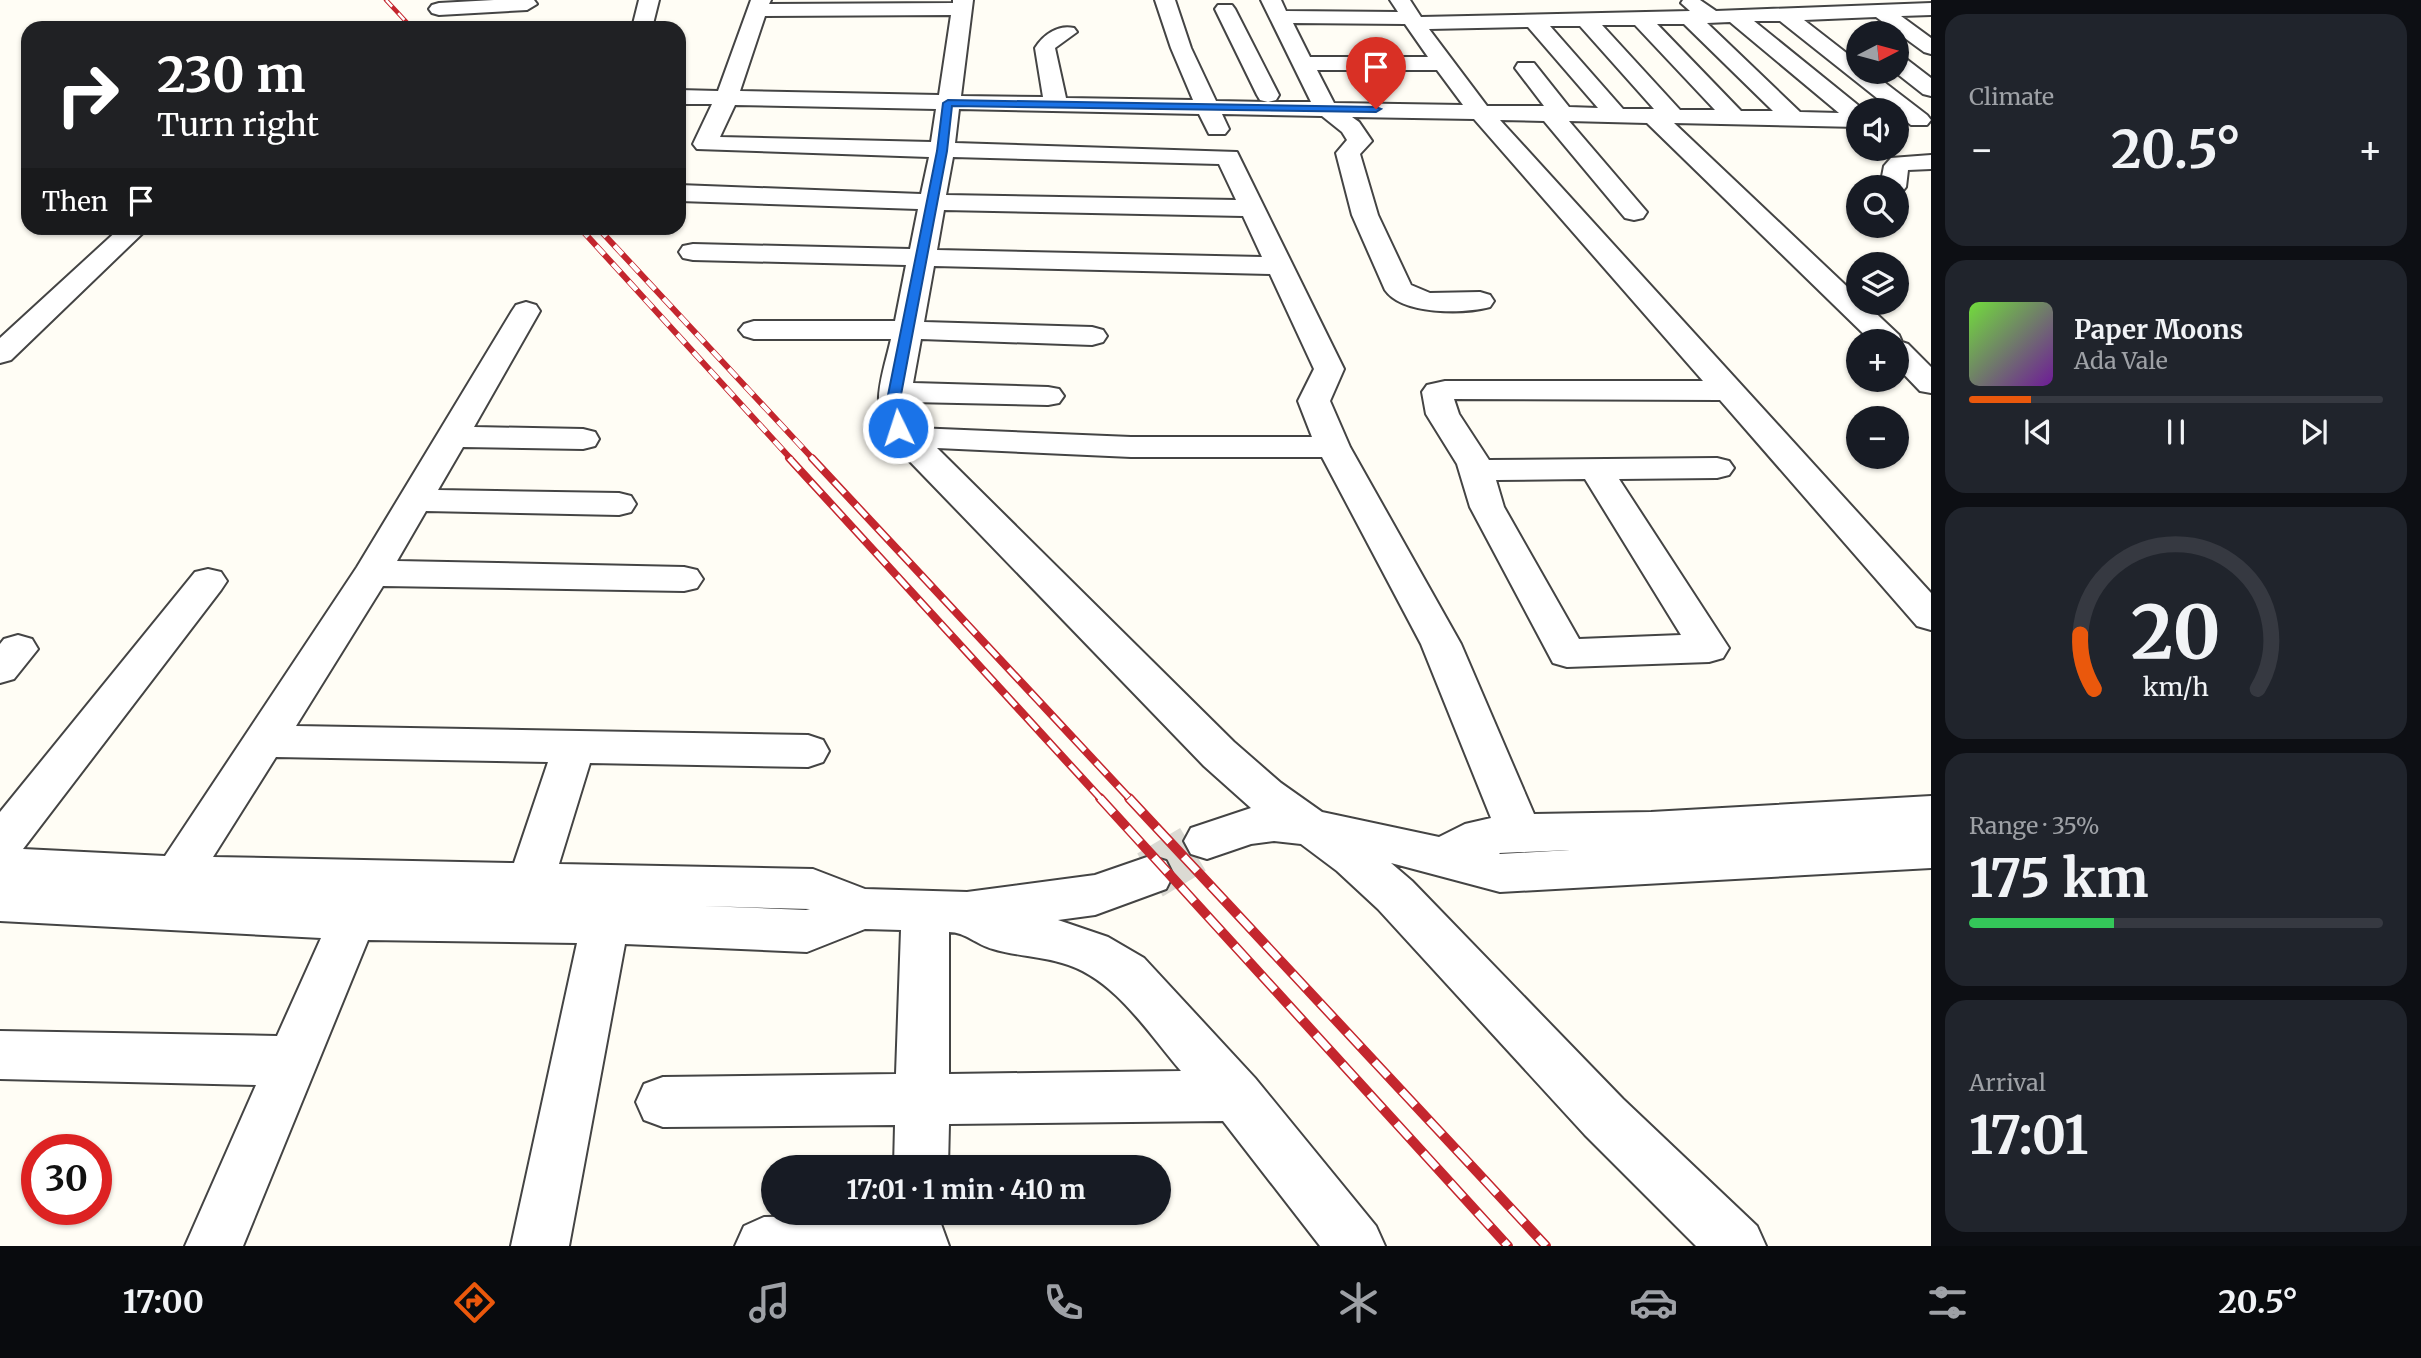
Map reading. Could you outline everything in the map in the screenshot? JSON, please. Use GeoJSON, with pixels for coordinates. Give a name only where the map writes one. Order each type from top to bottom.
{"type":"FeatureCollection","features":[{"type":"Feature","properties":{"kind":"street"},"geometry":{"type":"LineString","coordinates":[[644,21],[649,0]]}},
{"type":"Feature","properties":{"kind":"street"},"geometry":{"type":"LineString","coordinates":[[1165,0],[1181,48],[1209,107],[1250,208],[1329,369],[1314,401],[1333,447],[1441,644],[1520,833]]}},
{"type":"Feature","properties":{"kind":"street"},"geometry":{"type":"LineString","coordinates":[[1520,0],[1615,114]]}},
{"type":"Feature","properties":{"kind":"street"},"geometry":{"type":"LineString","coordinates":[[439,9],[527,2],[523,21]]}},
{"type":"Feature","properties":{"kind":"street"},"geometry":{"type":"LineString","coordinates":[[705,144],[727,97],[759,5],[962,4],[942,151],[896,392],[895,416],[905,437],[1219,754],[1266,795],[1314,828],[1395,895],[1604,1117],[1737,1246]]}},
{"type":"Feature","properties":{"kind":"street"},"geometry":{"type":"LineString","coordinates":[[1275,8],[1411,24],[1539,21],[1591,10],[1631,19],[1688,9],[1712,17],[1931,9]]}},
{"type":"Feature","properties":{"kind":"street"},"geometry":{"type":"LineString","coordinates":[[1275,8],[1320,99],[1351,127],[1360,141],[1348,153],[1365,215],[1399,290],[1426,302],[1480,301]]}},
{"type":"Feature","properties":{"kind":"street"},"geometry":{"type":"LineString","coordinates":[[1225,9],[1268,95]]}},
{"type":"Feature","properties":{"kind":"street"},"geometry":{"type":"LineString","coordinates":[[1688,9],[1794,120]]}},
{"type":"Feature","properties":{"kind":"street"},"geometry":{"type":"LineString","coordinates":[[1591,10],[1662,116],[1876,329]]}},
{"type":"Feature","properties":{"kind":"street"},"geometry":{"type":"LineString","coordinates":[[1881,11],[1931,48]]}},
{"type":"Feature","properties":{"kind":"street"},"geometry":{"type":"LineString","coordinates":[[1831,13],[1846,25]]}},
{"type":"Feature","properties":{"kind":"street"},"geometry":{"type":"LineString","coordinates":[[1785,15],[1911,121],[1931,149]]}},
{"type":"Feature","properties":{"kind":"street"},"geometry":{"type":"LineString","coordinates":[[1735,16],[1846,108]]}},
{"type":"Feature","properties":{"kind":"street"},"geometry":{"type":"LineString","coordinates":[[1631,19],[1735,118]]}},
{"type":"Feature","properties":{"kind":"street"},"geometry":{"type":"LineString","coordinates":[[1411,24],[1471,102],[1931,617]]}},
{"type":"Feature","properties":{"kind":"street"},"geometry":{"type":"LineString","coordinates":[[1056,104],[1045,48],[1049,42],[1067,32]]}},
{"type":"Feature","properties":{"kind":"street"},"geometry":{"type":"LineString","coordinates":[[1291,39],[1318,40]]}},
{"type":"Feature","properties":{"kind":"street"},"geometry":{"type":"LineString","coordinates":[[1181,48],[1244,47]]}},
{"type":"Feature","properties":{"kind":"street"},"geometry":{"type":"LineString","coordinates":[[1303,63],[1444,64]]}},
{"type":"Feature","properties":{"kind":"street"},"geometry":{"type":"LineString","coordinates":[[1526,68],[1555,113],[1634,212]]}},
{"type":"Feature","properties":{"kind":"street"},"geometry":{"type":"LineString","coordinates":[[1909,72],[1931,89]]}},
{"type":"Feature","properties":{"kind":"street"},"geometry":{"type":"LineString","coordinates":[[686,97],[1209,107],[1320,99],[1471,102],[1555,113],[1794,120],[1846,118]]}},
{"type":"Feature","properties":{"kind":"street"},"geometry":{"type":"LineString","coordinates":[[686,144],[1228,157]]}},
{"type":"Feature","properties":{"kind":"street"},"geometry":{"type":"LineString","coordinates":[[1897,175],[1896,166],[1900,163],[1931,162]]}},
{"type":"Feature","properties":{"kind":"street"},"geometry":{"type":"LineString","coordinates":[[686,193],[931,202],[1250,208]]}},
{"type":"Feature","properties":{"kind":"street"},"geometry":{"type":"LineString","coordinates":[[0,354],[128,235]]}},
{"type":"Feature","properties":{"kind":"street"},"geometry":{"type":"LineString","coordinates":[[693,252],[920,260],[1278,266]]}},
{"type":"Feature","properties":{"kind":"street"},"geometry":{"type":"LineString","coordinates":[[177,876],[372,573],[526,312]]}},
{"type":"Feature","properties":{"kind":"street"},"geometry":{"type":"LineString","coordinates":[[754,330],[908,330],[1092,337]]}},
{"type":"Feature","properties":{"kind":"street"},"geometry":{"type":"LineString","coordinates":[[1909,362],[1931,383]]}},
{"type":"Feature","properties":{"kind":"street"},"geometry":{"type":"LineString","coordinates":[[1595,469],[1709,648],[1567,653],[1487,507],[1474,463],[1437,401],[1438,392],[1727,391]]}},
{"type":"Feature","properties":{"kind":"street"},"geometry":{"type":"LineString","coordinates":[[896,392],[1048,396]]}},
{"type":"Feature","properties":{"kind":"street"},"geometry":{"type":"LineString","coordinates":[[452,437],[583,439]]}},
{"type":"Feature","properties":{"kind":"street"},"geometry":{"type":"LineString","coordinates":[[905,437],[1131,447],[1333,447]]}},
{"type":"Feature","properties":{"kind":"street"},"geometry":{"type":"LineString","coordinates":[[1475,470],[1717,468]]}},
{"type":"Feature","properties":{"kind":"street"},"geometry":{"type":"LineString","coordinates":[[415,500],[619,505]]}},
{"type":"Feature","properties":{"kind":"street"},"geometry":{"type":"LineString","coordinates":[[372,573],[684,579]]}},
{"type":"Feature","properties":{"kind":"street"},"geometry":{"type":"LineString","coordinates":[[0,845],[208,582]]}},
{"type":"Feature","properties":{"kind":"street"},"geometry":{"type":"LineString","coordinates":[[265,741],[808,751]]}},
{"type":"Feature","properties":{"kind":"street"},"geometry":{"type":"LineString","coordinates":[[530,884],[573,747]]}},
{"type":"Feature","properties":{"kind":"street"},"geometry":{"type":"LineString","coordinates":[[1443,856],[1481,837],[1520,833],[1651,830],[1931,814]]}},
{"type":"Feature","properties":{"kind":"street"},"geometry":{"type":"LineString","coordinates":[[1207,841],[1249,826],[1274,823],[1314,828],[1443,856],[1500,873],[1931,849]]}},
{"type":"Feature","properties":{"kind":"street"},"geometry":{"type":"LineString","coordinates":[[0,867],[177,876],[813,889],[863,909],[946,912],[1095,895],[1150,875]]}},
{"type":"Feature","properties":{"kind":"street"},"geometry":{"type":"LineString","coordinates":[[0,901],[353,919],[605,923],[807,931],[863,909]]}},
{"type":"Feature","properties":{"kind":"street"},"geometry":{"type":"LineString","coordinates":[[946,912],[994,929],[1064,942],[1091,952],[1127,973],[1236,1096],[1356,1246]]}},
{"type":"Feature","properties":{"kind":"street"},"geometry":{"type":"LineString","coordinates":[[921,1155],[921,1100],[946,912]]}},
{"type":"Feature","properties":{"kind":"street"},"geometry":{"type":"LineString","coordinates":[[214,1246],[353,919]]}},
{"type":"Feature","properties":{"kind":"street"},"geometry":{"type":"LineString","coordinates":[[540,1246],[605,923]]}},
{"type":"Feature","properties":{"kind":"street"},"geometry":{"type":"LineString","coordinates":[[0,1055],[292,1061]]}},
{"type":"Feature","properties":{"kind":"street"},"geometry":{"type":"LineString","coordinates":[[663,1102],[1236,1096]]}},
{"type":"Feature","properties":{"kind":"street"},"geometry":{"type":"LineString","coordinates":[[764,1246],[921,1234]]}},
{"type":"Feature","properties":{"kind":"tunnel"},"geometry":{"type":"LineString","coordinates":[[1150,875],[1207,841]]}},
{"type":"Feature","properties":{"kind":"railway"},"geometry":{"type":"LineString","coordinates":[[386,0],[406,21]]}},
{"type":"Feature","properties":{"kind":"railway"},"geometry":{"type":"LineString","coordinates":[[586,235],[791,459]]}},
{"type":"Feature","properties":{"kind":"railway"},"geometry":{"type":"LineString","coordinates":[[605,235],[813,459]]}},
{"type":"Feature","properties":{"kind":"railway"},"geometry":{"type":"LineString","coordinates":[[789,458],[1102,800]]}},
{"type":"Feature","properties":{"kind":"railway"},"geometry":{"type":"LineString","coordinates":[[812,458],[1131,800]]}},
{"type":"Feature","properties":{"kind":"railway"},"geometry":{"type":"LineString","coordinates":[[1100,798],[1508,1246]]}},
{"type":"Feature","properties":{"kind":"railway"},"geometry":{"type":"LineString","coordinates":[[1129,798],[1546,1246]]}},
{"type":"Feature","properties":{"kind":"route"},"geometry":{"type":"LineString","coordinates":[[898,428],[894,400],[942,151],[948,103],[1376,109]]}}]}
